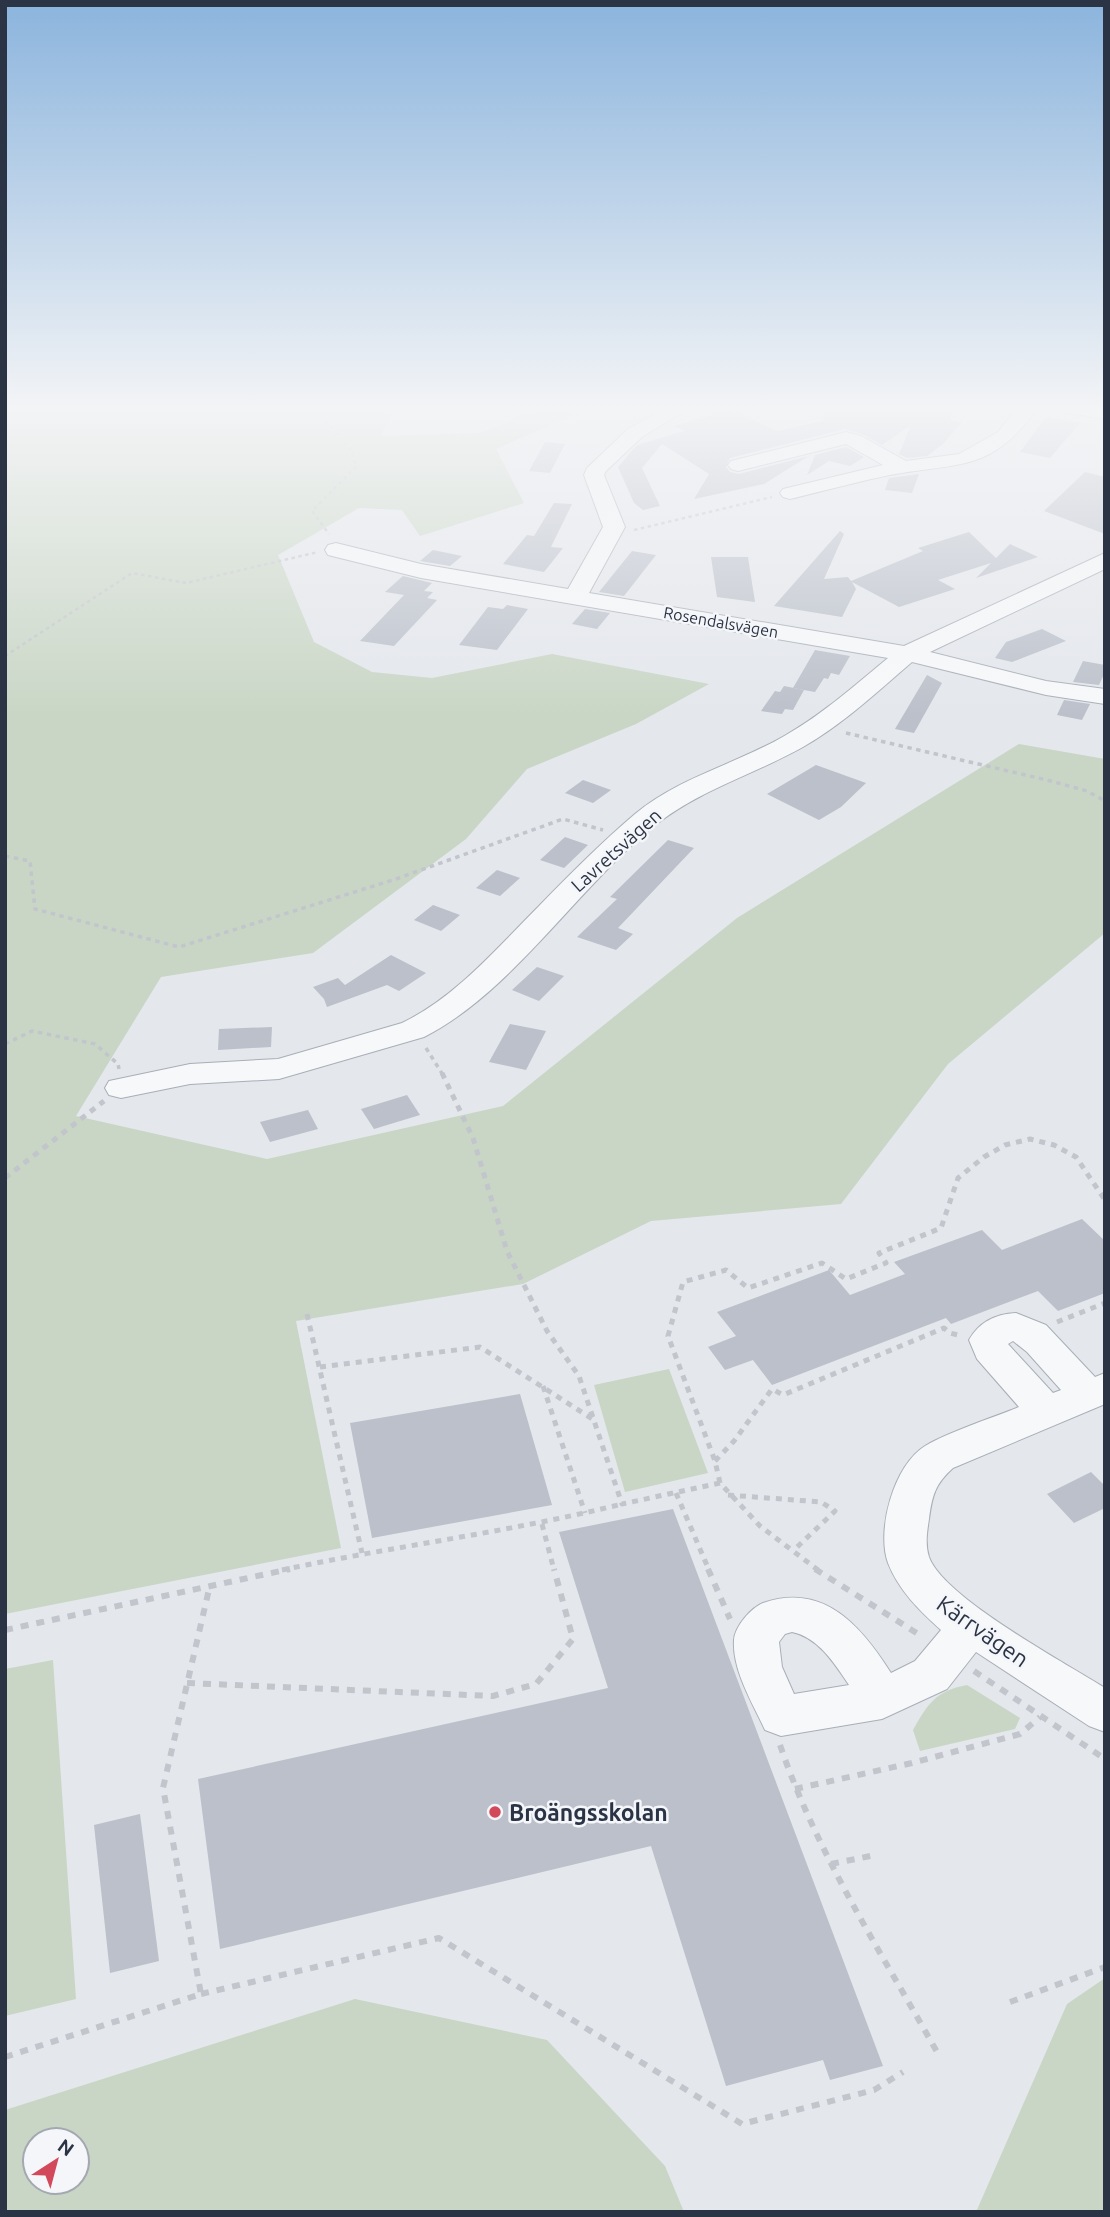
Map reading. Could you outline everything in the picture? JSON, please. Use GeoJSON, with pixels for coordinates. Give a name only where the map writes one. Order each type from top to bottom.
{"type":"FeatureCollection","features":[{"type":"Feature","properties":{"kind":"street"},"geometry":{"type":"LineString","coordinates":[[575,597],[613,531],[607,509]]}},
{"type":"Feature","properties":{"kind":"street","name":"Rosendalsvägen"},"geometry":{"type":"LineString","coordinates":[[335,549],[421,571],[907,654],[1046,688],[1105,697]]}},
{"type":"Feature","properties":{"kind":"street","name":"Lavretsvägen"},"geometry":{"type":"LineString","coordinates":[[121,1088],[190,1074],[279,1069],[413,1030],[431,1021],[493,971],[628,836],[674,798],[793,742],[818,726],[907,654],[1105,560]]}},
{"type":"Feature","properties":{"kind":"street"},"geometry":{"type":"LineString","coordinates":[[1047,1412],[990,1349],[988,1340],[996,1331],[1014,1326],[1030,1331],[1097,1392]]}},
{"type":"Feature","properties":{"kind":"street","name":"Kärrvägen"},"geometry":{"type":"LineString","coordinates":[[1097,1392],[939,1457],[923,1471],[912,1494],[905,1540],[909,1562],[960,1639],[1105,1712]]}},
{"type":"Feature","properties":{"kind":"street"},"geometry":{"type":"LineString","coordinates":[[882,1699],[931,1675],[960,1639]]}},
{"type":"Feature","properties":{"kind":"path"},"geometry":{"type":"LineString","coordinates":[[5,656],[132,573],[186,583],[335,549],[331,536],[312,512],[314,509]]}},
{"type":"Feature","properties":{"kind":"path"},"geometry":{"type":"LineString","coordinates":[[613,531],[635,530],[721,509]]}},
{"type":"Feature","properties":{"kind":"path"},"geometry":{"type":"LineString","coordinates":[[818,726],[1051,780],[1087,791],[1105,801]]}},
{"type":"Feature","properties":{"kind":"path"},"geometry":{"type":"LineString","coordinates":[[5,856],[30,861],[35,909],[179,947],[396,878],[563,819],[628,836]]}},
{"type":"Feature","properties":{"kind":"path"},"geometry":{"type":"LineString","coordinates":[[413,1030],[448,1083],[473,1138],[507,1251],[547,1331],[579,1376],[622,1504]]}},
{"type":"Feature","properties":{"kind":"path"},"geometry":{"type":"LineString","coordinates":[[5,1044],[32,1031],[95,1044],[118,1064],[121,1088],[5,1178]]}},
{"type":"Feature","properties":{"kind":"path"},"geometry":{"type":"LineString","coordinates":[[1105,1200],[1076,1157],[1054,1144],[1030,1139],[1005,1144],[957,1178],[941,1228],[879,1254],[886,1263],[846,1279],[822,1263],[748,1288],[726,1270],[683,1282],[668,1336],[715,1461],[720,1483],[727,1494],[793,1551],[960,1639],[1040,1717],[1105,1759]]}},
{"type":"Feature","properties":{"kind":"path"},"geometry":{"type":"LineString","coordinates":[[307,1314],[362,1553]]}},
{"type":"Feature","properties":{"kind":"path"},"geometry":{"type":"LineString","coordinates":[[715,1461],[734,1441],[772,1390],[783,1395],[944,1328],[950,1333],[966,1336]]}},
{"type":"Feature","properties":{"kind":"path"},"geometry":{"type":"LineString","coordinates":[[320,1367],[480,1347],[594,1420]]}},
{"type":"Feature","properties":{"kind":"path"},"geometry":{"type":"LineString","coordinates":[[543,1386],[585,1513]]}},
{"type":"Feature","properties":{"kind":"path"},"geometry":{"type":"LineString","coordinates":[[5,1630],[362,1553],[542,1524],[720,1483]]}},
{"type":"Feature","properties":{"kind":"path"},"geometry":{"type":"LineString","coordinates":[[676,1493],[732,1624]]}},
{"type":"Feature","properties":{"kind":"path"},"geometry":{"type":"LineString","coordinates":[[727,1494],[821,1502],[835,1511],[793,1551]]}},
{"type":"Feature","properties":{"kind":"path"},"geometry":{"type":"LineString","coordinates":[[187,1683],[493,1696],[536,1685],[573,1639],[542,1524]]}},
{"type":"Feature","properties":{"kind":"path"},"geometry":{"type":"LineString","coordinates":[[201,1994],[163,1788],[210,1585]]}},
{"type":"Feature","properties":{"kind":"path"},"geometry":{"type":"LineString","coordinates":[[795,1788],[912,1763],[1020,1734],[1040,1717]]}},
{"type":"Feature","properties":{"kind":"path"},"geometry":{"type":"LineString","coordinates":[[775,1734],[795,1788],[831,1864],[937,2052]]}},
{"type":"Feature","properties":{"kind":"path"},"geometry":{"type":"LineString","coordinates":[[831,1864],[875,1855]]}},
{"type":"Feature","properties":{"kind":"path"},"geometry":{"type":"LineString","coordinates":[[5,2057],[201,1994],[439,1938],[742,2124],[874,2090],[903,2072]]}},
{"type":"Feature","properties":{"kind":"path"},"geometry":{"type":"LineString","coordinates":[[1010,2003],[1105,1967]]}},
{"type":"Feature","properties":{"kind":"green space"},"geometry":{"type":"Polygon","coordinates":[[[5,509],[356,509],[278,555],[314,642],[372,672],[432,678],[552,654],[709,684],[636,724],[527,769],[466,839],[313,953],[161,977],[76,1116],[267,1159],[503,1106],[737,918],[1019,744],[1105,759],[1105,933],[948,1064],[841,1204],[651,1221],[523,1284],[296,1321],[341,1548],[5,1614],[5,509]]]}},
{"type":"Feature","properties":{"kind":"green space"},"geometry":{"type":"Polygon","coordinates":[[[390,509],[504,509],[420,536],[402,510],[390,509]]]}},
{"type":"Feature","properties":{"kind":"green space"},"geometry":{"type":"Polygon","coordinates":[[[669,1369],[708,1473],[625,1492],[594,1385],[669,1369]]]}},
{"type":"Feature","properties":{"kind":"green space"},"geometry":{"type":"Polygon","coordinates":[[[53,1660],[76,1999],[5,2016],[5,1669],[53,1660]]]}},
{"type":"Feature","properties":{"kind":"green space"},"geometry":{"type":"Polygon","coordinates":[[[967,1685],[1020,1718],[1015,1729],[920,1751],[913,1730],[923,1712],[940,1695],[967,1685]]]}},
{"type":"Feature","properties":{"kind":"green space"},"geometry":{"type":"Polygon","coordinates":[[[1105,1978],[1105,2212],[976,2212],[1067,2004],[1105,1978]]]}},
{"type":"Feature","properties":{"kind":"green space"},"geometry":{"type":"Polygon","coordinates":[[[355,1999],[547,2040],[665,2166],[684,2212],[5,2212],[5,2110],[355,1999]]]}},
{"type":"Feature","properties":{"kind":"building"},"geometry":{"type":"Polygon","coordinates":[[[550,509],[569,509],[551,547],[563,548],[544,572],[503,564],[527,535],[534,536],[550,509]]]}},
{"type":"Feature","properties":{"kind":"building"},"geometry":{"type":"Polygon","coordinates":[[[1105,509],[1105,534],[1044,511],[1105,509]]]}},
{"type":"Feature","properties":{"kind":"building"},"geometry":{"type":"Polygon","coordinates":[[[840,531],[844,534],[824,579],[848,577],[851,581],[923,551],[918,548],[969,532],[996,558],[1010,544],[1038,557],[976,578],[991,563],[938,580],[955,589],[899,607],[852,582],[856,589],[842,617],[774,606],[840,531]]]}},
{"type":"Feature","properties":{"kind":"building"},"geometry":{"type":"Polygon","coordinates":[[[433,550],[462,556],[450,566],[420,561],[433,550]]]}},
{"type":"Feature","properties":{"kind":"building"},"geometry":{"type":"Polygon","coordinates":[[[632,551],[656,555],[624,596],[599,592],[632,551]]]}},
{"type":"Feature","properties":{"kind":"building"},"geometry":{"type":"Polygon","coordinates":[[[711,557],[748,557],[755,602],[717,597],[711,557]]]}},
{"type":"Feature","properties":{"kind":"building"},"geometry":{"type":"Polygon","coordinates":[[[403,576],[432,583],[424,591],[433,592],[427,598],[437,600],[394,646],[360,641],[404,595],[385,592],[403,576]]]}},
{"type":"Feature","properties":{"kind":"building"},"geometry":{"type":"Polygon","coordinates":[[[507,605],[528,609],[497,650],[459,645],[488,607],[503,609],[507,605]]]}},
{"type":"Feature","properties":{"kind":"building"},"geometry":{"type":"Polygon","coordinates":[[[585,609],[610,613],[597,629],[572,624],[585,609]]]}},
{"type":"Feature","properties":{"kind":"building"},"geometry":{"type":"Polygon","coordinates":[[[1042,629],[1066,641],[1012,662],[995,658],[1006,642],[1042,629]]]}},
{"type":"Feature","properties":{"kind":"building"},"geometry":{"type":"Polygon","coordinates":[[[815,650],[850,656],[839,675],[831,673],[828,679],[824,678],[815,692],[793,688],[815,650]]]}},
{"type":"Feature","properties":{"kind":"building"},"geometry":{"type":"Polygon","coordinates":[[[1083,661],[1105,665],[1099,685],[1073,682],[1083,661]]]}},
{"type":"Feature","properties":{"kind":"building"},"geometry":{"type":"Polygon","coordinates":[[[927,675],[942,683],[914,733],[895,729],[927,675]]]}},
{"type":"Feature","properties":{"kind":"building"},"geometry":{"type":"Polygon","coordinates":[[[784,686],[804,690],[793,710],[785,709],[782,714],[761,711],[775,691],[780,692],[784,686]]]}},
{"type":"Feature","properties":{"kind":"building"},"geometry":{"type":"Polygon","coordinates":[[[1064,700],[1090,704],[1082,720],[1057,715],[1064,700]]]}},
{"type":"Feature","properties":{"kind":"building"},"geometry":{"type":"Polygon","coordinates":[[[816,765],[866,783],[841,807],[819,820],[767,794],[816,765]]]}},
{"type":"Feature","properties":{"kind":"building"},"geometry":{"type":"Polygon","coordinates":[[[583,780],[611,790],[593,803],[565,793],[583,780]]]}},
{"type":"Feature","properties":{"kind":"building"},"geometry":{"type":"Polygon","coordinates":[[[565,837],[588,845],[564,868],[540,860],[565,837]]]}},
{"type":"Feature","properties":{"kind":"building"},"geometry":{"type":"Polygon","coordinates":[[[668,840],[694,848],[618,928],[633,934],[616,950],[577,937],[617,899],[610,897],[668,840]]]}},
{"type":"Feature","properties":{"kind":"building"},"geometry":{"type":"Polygon","coordinates":[[[497,870],[520,878],[500,896],[476,888],[497,870]]]}},
{"type":"Feature","properties":{"kind":"building"},"geometry":{"type":"Polygon","coordinates":[[[433,905],[460,915],[441,931],[414,920],[433,905]]]}},
{"type":"Feature","properties":{"kind":"building"},"geometry":{"type":"Polygon","coordinates":[[[391,955],[426,973],[399,991],[387,985],[327,1007],[324,999],[313,987],[338,978],[345,985],[391,955]]]}},
{"type":"Feature","properties":{"kind":"building"},"geometry":{"type":"Polygon","coordinates":[[[537,967],[564,976],[539,1001],[512,990],[537,967]]]}},
{"type":"Feature","properties":{"kind":"building"},"geometry":{"type":"Polygon","coordinates":[[[510,1024],[546,1031],[526,1070],[489,1062],[510,1024]]]}},
{"type":"Feature","properties":{"kind":"building"},"geometry":{"type":"Polygon","coordinates":[[[272,1027],[271,1047],[218,1050],[219,1029],[272,1027]]]}},
{"type":"Feature","properties":{"kind":"building"},"geometry":{"type":"Polygon","coordinates":[[[407,1095],[420,1115],[374,1129],[361,1109],[407,1095]]]}},
{"type":"Feature","properties":{"kind":"building"},"geometry":{"type":"Polygon","coordinates":[[[308,1110],[318,1129],[270,1142],[260,1122],[308,1110]]]}},
{"type":"Feature","properties":{"kind":"building"},"geometry":{"type":"Polygon","coordinates":[[[1082,1219],[1105,1241],[1105,1293],[1058,1311],[1038,1291],[951,1324],[946,1318],[772,1385],[753,1360],[725,1370],[708,1347],[736,1336],[717,1312],[829,1270],[850,1295],[905,1274],[894,1262],[982,1230],[1002,1250],[1082,1219]]]}},
{"type":"Feature","properties":{"kind":"building"},"geometry":{"type":"Polygon","coordinates":[[[520,1394],[552,1505],[372,1538],[350,1423],[520,1394]]]}},
{"type":"Feature","properties":{"kind":"building"},"geometry":{"type":"Polygon","coordinates":[[[1091,1472],[1105,1486],[1105,1508],[1074,1523],[1047,1494],[1091,1472]]]}},
{"type":"Feature","properties":{"kind":"building","name":"Broängsskolan"},"geometry":{"type":"Polygon","coordinates":[[[673,1509],[883,2066],[830,2080],[823,2060],[726,2086],[651,1846],[220,1949],[198,1779],[608,1688],[559,1532],[673,1509]]]}},
{"type":"Feature","properties":{"kind":"building"},"geometry":{"type":"Polygon","coordinates":[[[140,1814],[159,1961],[110,1973],[94,1825],[140,1814]]]}},
{"type":"Feature","properties":{"kind":"place","name":"Broängsskolan"},"geometry":{"type":"Point","coordinates":[495,1812]}}]}
